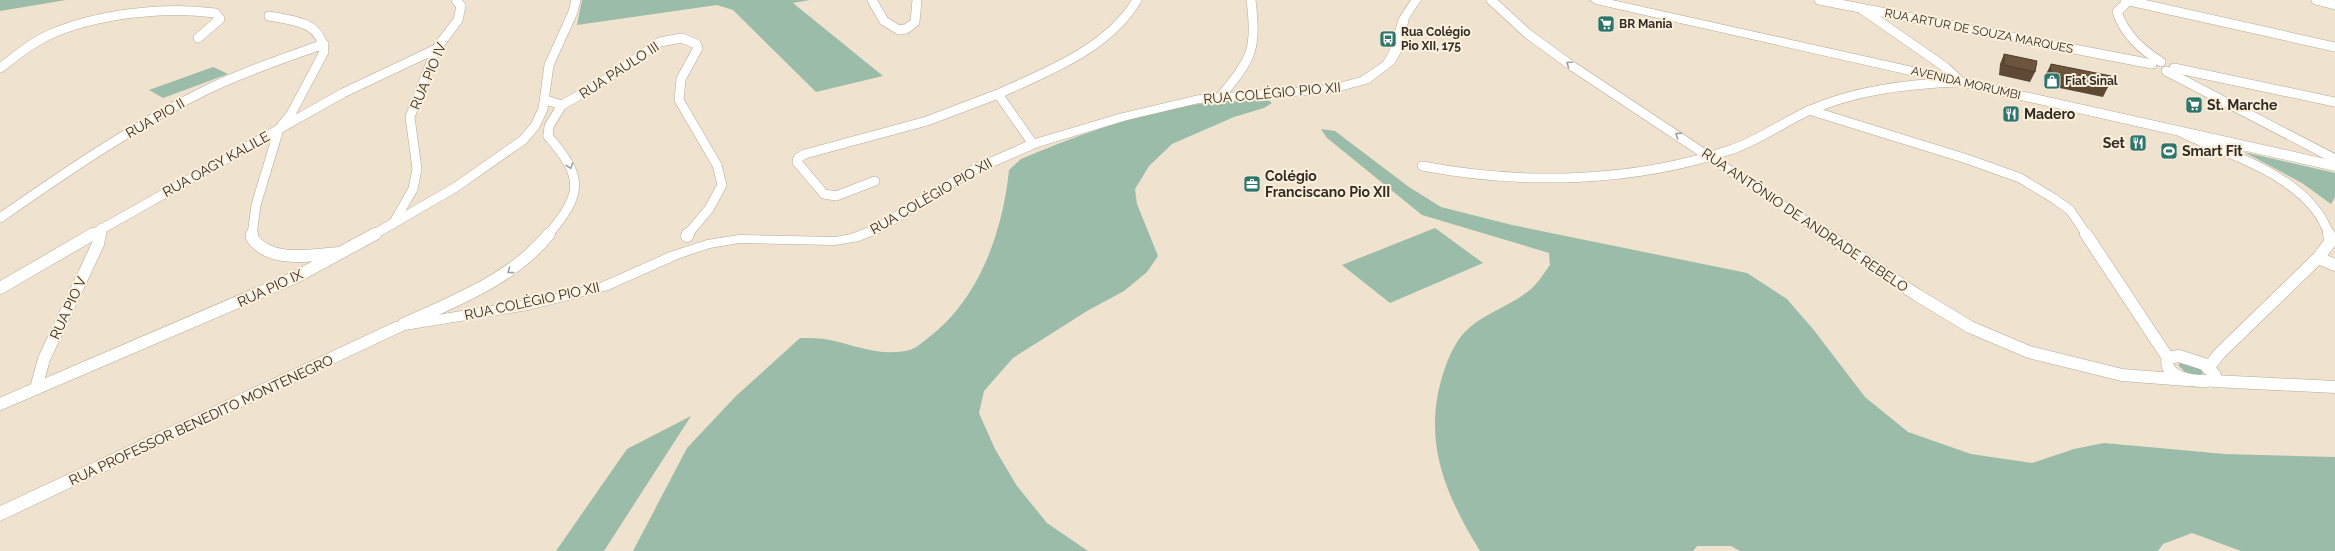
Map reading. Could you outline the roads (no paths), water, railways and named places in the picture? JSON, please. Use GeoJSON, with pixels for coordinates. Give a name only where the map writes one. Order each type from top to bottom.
{"type":"FeatureCollection","features":[{"type":"Feature","properties":{"kind":"main road","name":"AVENIDA MORUMBI"},"geometry":{"type":"LineString","coordinates":[[1596,0],[1928,80],[1961,82],[2335,166]]}},
{"type":"Feature","properties":{"kind":"main road"},"geometry":{"type":"LineString","coordinates":[[2308,160],[2329,156]]}},
{"type":"Feature","properties":{"kind":"street","name":"RUA PIO IV"},"geometry":{"type":"LineString","coordinates":[[392,225],[413,189],[417,158],[410,117],[436,49],[458,20],[461,6],[456,0]]}},
{"type":"Feature","properties":{"kind":"street","name":"RUA PIO IX"},"geometry":{"type":"LineString","coordinates":[[0,404],[232,306],[344,252],[456,187],[524,140],[535,126],[543,109],[549,65],[573,12],[576,0]]}},
{"type":"Feature","properties":{"kind":"street"},"geometry":{"type":"LineString","coordinates":[[872,0],[884,21],[890,26],[902,30],[911,27],[914,23],[917,0]]}},
{"type":"Feature","properties":{"kind":"street"},"geometry":{"type":"LineString","coordinates":[[875,182],[836,196],[824,194],[797,162],[798,158],[804,154],[931,119],[998,94],[1033,77],[1105,36],[1123,20],[1137,0]]}},
{"type":"Feature","properties":{"kind":"street"},"geometry":{"type":"LineString","coordinates":[[1222,96],[1249,61],[1255,47],[1256,34],[1251,0]]}},
{"type":"Feature","properties":{"kind":"street","name":"RUA COLÉGIO PIO XII"},"geometry":{"type":"LineString","coordinates":[[401,326],[528,305],[603,287],[675,255],[707,244],[739,239],[828,241],[854,238],[879,228],[969,172],[1033,144],[1123,117],[1222,96],[1332,89],[1365,80],[1388,64],[1395,52],[1404,18],[1416,0]]}},
{"type":"Feature","properties":{"kind":"street","name":"RUA ANTÔNIO DE ANDRADE REBELO"},"geometry":{"type":"LineString","coordinates":[[1491,0],[1528,34],[1572,66],[1917,295],[1970,327],[2036,354],[2122,375],[2187,380],[2202,383],[2209,371]]}},
{"type":"Feature","properties":{"kind":"street","name":"RUA ARTUR DE SOUZA MARQUES"},"geometry":{"type":"LineString","coordinates":[[1819,0],[2166,67],[2335,102]]}},
{"type":"Feature","properties":{"kind":"street"},"geometry":{"type":"LineString","coordinates":[[1852,0],[1861,8],[1950,70],[1961,82]]}},
{"type":"Feature","properties":{"kind":"street"},"geometry":{"type":"LineString","coordinates":[[2125,0],[2335,47]]}},
{"type":"Feature","properties":{"kind":"street"},"geometry":{"type":"LineString","coordinates":[[2129,0],[2117,12],[2121,25],[2130,38],[2166,67],[2329,156]]}},
{"type":"Feature","properties":{"kind":"street"},"geometry":{"type":"LineString","coordinates":[[2316,0],[2335,5]]}},
{"type":"Feature","properties":{"kind":"street"},"geometry":{"type":"LineString","coordinates":[[0,68],[43,38],[60,30],[85,23],[152,12],[193,9],[216,12],[220,19],[198,38]]}},
{"type":"Feature","properties":{"kind":"street"},"geometry":{"type":"LineString","coordinates":[[269,16],[312,27],[319,33],[324,44],[324,52],[291,114],[279,129],[256,205],[252,229],[254,244],[259,248],[270,252],[286,254],[307,255],[344,252]]}},
{"type":"Feature","properties":{"kind":"street","name":"RUA PAULO III"},"geometry":{"type":"LineString","coordinates":[[562,105],[591,89],[660,42],[682,38],[693,41],[698,45],[698,48],[682,72],[677,88],[679,100],[717,165],[722,185],[709,209],[687,236]]}},
{"type":"Feature","properties":{"kind":"street","name":"RUA PIO II"},"geometry":{"type":"LineString","coordinates":[[0,218],[71,169],[178,105],[270,63],[324,44]]}},
{"type":"Feature","properties":{"kind":"street","name":"RUA OAGY KALILE"},"geometry":{"type":"LineString","coordinates":[[0,288],[102,228],[279,129],[391,69],[436,49]]}},
{"type":"Feature","properties":{"kind":"street"},"geometry":{"type":"LineString","coordinates":[[1422,166],[1482,176],[1574,176],[1658,168],[1710,157],[1741,146],[1809,110],[1841,99],[1928,80],[1932,58]]}},
{"type":"Feature","properties":{"kind":"street"},"geometry":{"type":"LineString","coordinates":[[998,94],[1033,144]]}},
{"type":"Feature","properties":{"kind":"street"},"geometry":{"type":"LineString","coordinates":[[401,326],[499,279],[524,260],[548,238],[568,210],[575,180],[567,158],[548,136],[549,126],[562,105],[545,100]]}},
{"type":"Feature","properties":{"kind":"street"},"geometry":{"type":"LineString","coordinates":[[1809,110],[1989,165],[2024,179],[2049,193],[2070,210],[2156,339],[2187,380]]}},
{"type":"Feature","properties":{"kind":"street"},"geometry":{"type":"LineString","coordinates":[[2172,129],[2269,174],[2303,195],[2313,204],[2328,230],[2331,241],[2318,258],[2219,354],[2209,371]]}},
{"type":"Feature","properties":{"kind":"street","name":"RUA PIO IX"},"geometry":{"type":"LineString","coordinates":[[524,140],[534,137],[548,136]]}},
{"type":"Feature","properties":{"kind":"street","name":"RUA PIO V"},"geometry":{"type":"LineString","coordinates":[[36,388],[44,359],[98,244],[102,228]]}},
{"type":"Feature","properties":{"kind":"street"},"geometry":{"type":"LineString","coordinates":[[2318,258],[2335,265]]}},
{"type":"Feature","properties":{"kind":"street","name":"RUA PROFESSOR BENEDITO MONTENEGRO"},"geometry":{"type":"LineString","coordinates":[[0,514],[401,326]]}},
{"type":"Feature","properties":{"kind":"street"},"geometry":{"type":"LineString","coordinates":[[2172,361],[2209,371],[2235,381],[2335,387]]}},
{"type":"Feature","properties":{"kind":"street","name":"RUA ANTÔNIO DE ANDRADE REBELO"},"geometry":{"type":"LineString","coordinates":[[2150,377],[2172,361]]}},
{"type":"Feature","properties":{"kind":"place","name":"BR Mania"},"geometry":{"type":"Point","coordinates":[1606,24]}},
{"type":"Feature","properties":{"kind":"place","name":"Rua Colégio Pio XII, 175"},"geometry":{"type":"Point","coordinates":[1388,39]}},
{"type":"Feature","properties":{"kind":"place","name":"Fiat Sinal"},"geometry":{"type":"Point","coordinates":[2052,81]}},
{"type":"Feature","properties":{"kind":"place","name":"St. Marche"},"geometry":{"type":"Point","coordinates":[2194,105]}},
{"type":"Feature","properties":{"kind":"place","name":"Madero"},"geometry":{"type":"Point","coordinates":[2011,114]}},
{"type":"Feature","properties":{"kind":"place","name":"Set"},"geometry":{"type":"Point","coordinates":[2138,143]}},
{"type":"Feature","properties":{"kind":"place","name":"Smart Fit"},"geometry":{"type":"Point","coordinates":[2169,151]}},
{"type":"Feature","properties":{"kind":"place","name":"Colégio Franciscano Pio XII"},"geometry":{"type":"Point","coordinates":[1252,184]}}]}
